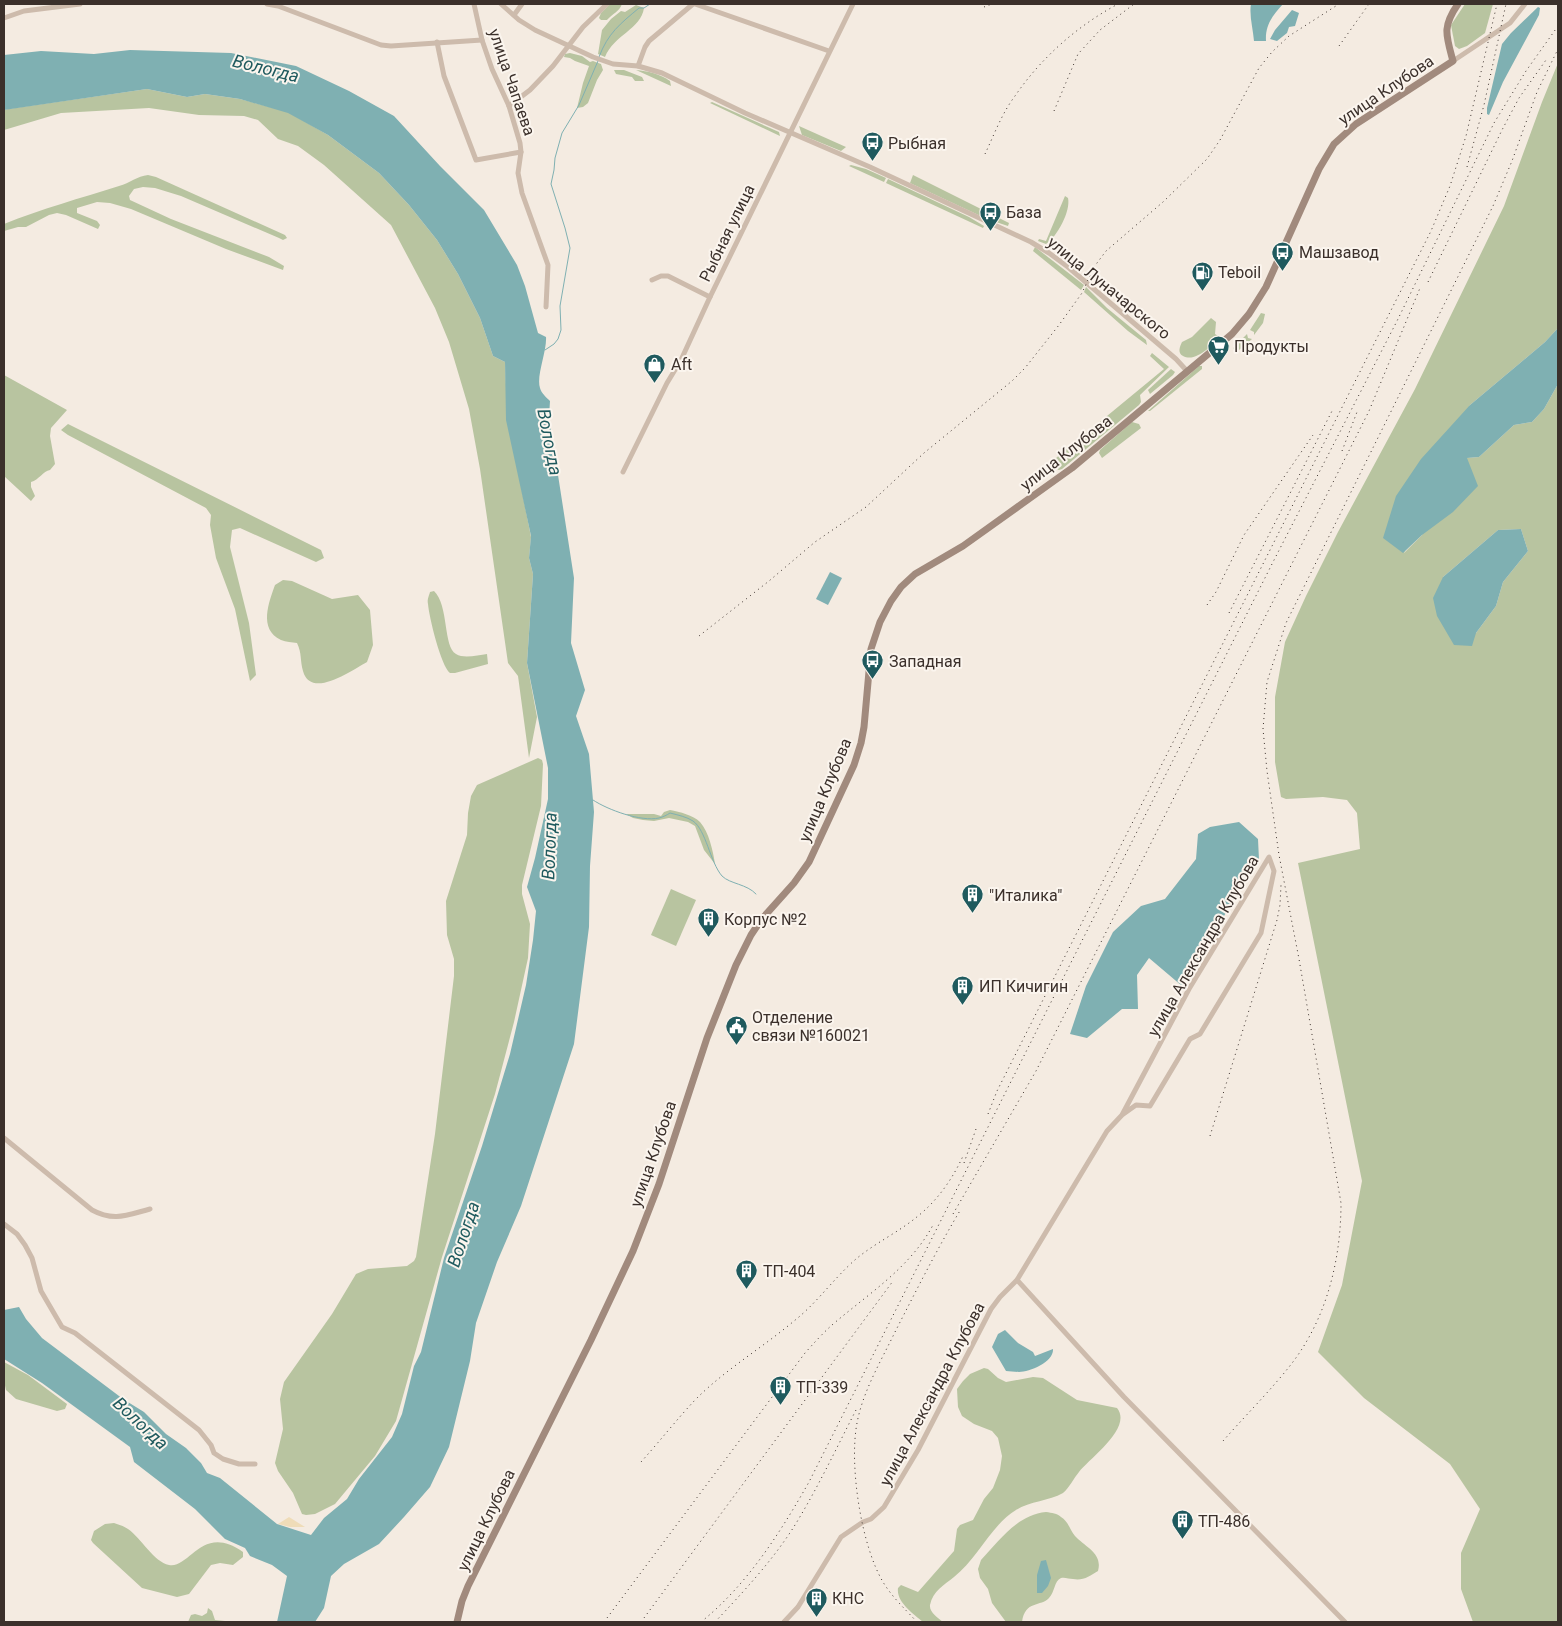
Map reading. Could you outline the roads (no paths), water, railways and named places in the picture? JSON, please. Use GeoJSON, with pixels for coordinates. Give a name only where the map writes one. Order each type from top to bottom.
{"type":"FeatureCollection","features":[{"type":"Feature","properties":{"kind":"main road"},"geometry":{"type":"LineString","coordinates":[[1453,61],[1447,35],[1447,25],[1451,14],[1458,4]]}},
{"type":"Feature","properties":{"kind":"main road","name":"улица Клубова"},"geometry":{"type":"LineString","coordinates":[[458,1622],[462,1601],[468,1586],[633,1251],[659,1184],[706,1042],[736,965],[761,920],[794,883],[806,866],[854,765],[864,727],[871,649],[887,608],[908,580],[963,546],[1057,479],[1227,340],[1254,307],[1272,274],[1319,169],[1334,144],[1342,135],[1361,121],[1453,61]]}},
{"type":"Feature","properties":{"kind":"street"},"geometry":{"type":"LineString","coordinates":[[4,18],[24,11],[80,4]]}},
{"type":"Feature","properties":{"kind":"street"},"geometry":{"type":"LineString","coordinates":[[267,4],[278,6],[381,45],[482,40]]}},
{"type":"Feature","properties":{"kind":"street","name":"улица Чапаева"},"geometry":{"type":"LineString","coordinates":[[474,4],[482,40],[492,69],[509,106],[521,152],[518,173],[522,193],[548,265],[546,307]]}},
{"type":"Feature","properties":{"kind":"street","name":"улица Луначарского"},"geometry":{"type":"LineString","coordinates":[[501,4],[535,30],[568,46],[604,61],[638,66],[670,77],[1041,247],[1068,267],[1178,360],[1188,371]]}},
{"type":"Feature","properties":{"kind":"street"},"geometry":{"type":"LineString","coordinates":[[514,15],[522,4]]}},
{"type":"Feature","properties":{"kind":"street"},"geometry":{"type":"LineString","coordinates":[[509,106],[530,90],[554,66],[583,27],[606,4]]}},
{"type":"Feature","properties":{"kind":"street"},"geometry":{"type":"LineString","coordinates":[[638,66],[645,47],[650,41],[694,4],[829,52]]}},
{"type":"Feature","properties":{"kind":"street","name":"Рыбная улица"},"geometry":{"type":"LineString","coordinates":[[623,472],[667,383],[681,360],[853,4]]}},
{"type":"Feature","properties":{"kind":"street","name":"улица Клубова"},"geometry":{"type":"LineString","coordinates":[[1453,61],[1510,23],[1525,4]]}},
{"type":"Feature","properties":{"kind":"street"},"geometry":{"type":"LineString","coordinates":[[437,42],[444,76],[476,160],[521,152]]}},
{"type":"Feature","properties":{"kind":"street"},"geometry":{"type":"LineString","coordinates":[[652,280],[661,276],[668,276],[710,297]]}},
{"type":"Feature","properties":{"kind":"street","name":"улица Александра Клубова"},"geometry":{"type":"LineString","coordinates":[[784,1622],[798,1607],[841,1537],[863,1522],[871,1519],[884,1507],[918,1450],[991,1309],[1017,1280],[1107,1131],[1122,1115],[1136,1105],[1150,1106],[1190,1039],[1200,1034],[1261,933],[1274,871],[1269,857],[1189,989],[1122,1115]]}},
{"type":"Feature","properties":{"kind":"street"},"geometry":{"type":"LineString","coordinates":[[4,1138],[92,1210],[104,1216],[116,1217],[150,1209]]}},
{"type":"Feature","properties":{"kind":"street"},"geometry":{"type":"LineString","coordinates":[[4,1224],[17,1234],[25,1245],[32,1258],[41,1291],[62,1327],[75,1334],[199,1430],[214,1453],[222,1459],[239,1464],[255,1464]]}},
{"type":"Feature","properties":{"kind":"street"},"geometry":{"type":"LineString","coordinates":[[1017,1280],[1124,1397],[1344,1622]]}},
{"type":"Feature","properties":{"kind":"water"},"geometry":{"type":"Polygon","coordinates":[[[1251,4],[1283,4],[1270,21],[1266,41],[1254,41],[1251,4]]]}},
{"type":"Feature","properties":{"kind":"water"},"geometry":{"type":"Polygon","coordinates":[[[1538,7],[1540,8],[1539,15],[1503,82],[1489,115],[1487,114],[1487,108],[1502,44],[1538,7]]]}},
{"type":"Feature","properties":{"kind":"water"},"geometry":{"type":"Polygon","coordinates":[[[1292,10],[1299,13],[1295,26],[1289,27],[1287,33],[1277,41],[1270,39],[1275,30],[1292,10]]]}},
{"type":"Feature","properties":{"kind":"water","name":"Вологда"},"geometry":{"type":"Polygon","coordinates":[[[130,50],[231,53],[296,66],[349,91],[394,116],[484,210],[517,265],[538,333],[546,337],[539,383],[542,392],[550,401],[549,417],[574,578],[571,643],[585,690],[576,716],[589,754],[594,812],[590,866],[589,927],[574,1044],[521,1206],[497,1262],[476,1323],[470,1361],[449,1447],[430,1487],[404,1517],[379,1544],[344,1564],[331,1576],[324,1608],[315,1622],[277,1622],[287,1576],[272,1565],[250,1556],[245,1548],[225,1539],[195,1509],[134,1462],[130,1447],[42,1383],[4,1359],[4,1310],[19,1307],[26,1319],[42,1338],[123,1399],[144,1412],[166,1434],[186,1448],[201,1463],[207,1473],[220,1478],[277,1524],[311,1535],[324,1518],[347,1499],[359,1479],[392,1437],[402,1414],[414,1366],[421,1352],[444,1258],[482,1146],[510,1054],[526,985],[533,940],[536,911],[527,887],[548,799],[548,768],[527,663],[533,574],[529,558],[531,536],[506,420],[505,362],[493,356],[480,318],[458,274],[437,240],[409,205],[379,173],[328,135],[288,113],[240,99],[205,94],[187,97],[147,89],[4,110],[4,55],[41,51],[94,54],[130,50]]]}},
{"type":"Feature","properties":{"kind":"water"},"geometry":{"type":"Polygon","coordinates":[[[1558,328],[1558,384],[1544,409],[1532,422],[1514,425],[1479,457],[1467,458],[1478,486],[1453,512],[1422,535],[1403,553],[1383,538],[1396,496],[1421,459],[1470,405],[1545,342],[1558,328]]]}},
{"type":"Feature","properties":{"kind":"water"},"geometry":{"type":"Polygon","coordinates":[[[1521,529],[1528,551],[1503,582],[1496,606],[1476,633],[1472,646],[1454,645],[1437,616],[1433,598],[1443,577],[1498,530],[1521,529]]]}},
{"type":"Feature","properties":{"kind":"water"},"geometry":{"type":"Polygon","coordinates":[[[830,572],[842,578],[828,605],[816,599],[830,572]]]}},
{"type":"Feature","properties":{"kind":"water"},"geometry":{"type":"Polygon","coordinates":[[[1239,822],[1258,839],[1259,860],[1239,878],[1227,911],[1182,986],[1149,958],[1137,975],[1138,1009],[1122,1009],[1087,1038],[1070,1034],[1086,986],[1113,932],[1141,906],[1165,899],[1196,859],[1198,834],[1210,827],[1239,822]]]}},
{"type":"Feature","properties":{"kind":"water"},"geometry":{"type":"Polygon","coordinates":[[[1005,1330],[1018,1343],[1033,1352],[1035,1356],[1053,1349],[1050,1358],[1035,1368],[1024,1372],[1006,1371],[992,1347],[998,1334],[1005,1330]]]}},
{"type":"Feature","properties":{"kind":"water"},"geometry":{"type":"Polygon","coordinates":[[[1046,1560],[1051,1578],[1048,1586],[1042,1593],[1037,1593],[1037,1575],[1041,1561],[1046,1560]]]}},
{"type":"Feature","properties":{"kind":"waterway"},"geometry":{"type":"LineString","coordinates":[[599,57],[606,41],[615,29],[639,8],[644,8],[650,4]]}},
{"type":"Feature","properties":{"kind":"waterway"},"geometry":{"type":"LineString","coordinates":[[545,350],[554,344],[561,330],[560,306],[570,248],[551,184],[555,158],[562,133],[579,105],[598,61]]}},
{"type":"Feature","properties":{"kind":"waterway"},"geometry":{"type":"LineString","coordinates":[[593,800],[607,808],[634,817],[652,819],[660,818],[670,813],[693,821],[701,831],[714,863],[722,876],[729,881],[748,888],[756,894]]}},
{"type":"Feature","properties":{"kind":"railway"},"geometry":{"type":"LineString","coordinates":[[984,7],[992,4]]}},
{"type":"Feature","properties":{"kind":"railway"},"geometry":{"type":"LineString","coordinates":[[985,154],[1010,103],[1036,69],[1074,33],[1118,4]]}},
{"type":"Feature","properties":{"kind":"railway"},"geometry":{"type":"LineString","coordinates":[[1054,111],[1078,54],[1100,30],[1134,4]]}},
{"type":"Feature","properties":{"kind":"railway"},"geometry":{"type":"LineString","coordinates":[[699,636],[815,542],[866,507],[924,453],[1012,381],[1025,368],[1059,325],[1082,293],[1094,267],[1106,251],[1163,202],[1207,159],[1220,140],[1259,68],[1272,52],[1289,36],[1339,4]]}},
{"type":"Feature","properties":{"kind":"railway"},"geometry":{"type":"LineString","coordinates":[[1339,46],[1369,4]]}},
{"type":"Feature","properties":{"kind":"railway"},"geometry":{"type":"LineString","coordinates":[[988,1114],[997,1091],[1431,231],[1450,186],[1466,136],[1497,4]]}},
{"type":"Feature","properties":{"kind":"railway"},"geometry":{"type":"LineString","coordinates":[[1467,167],[1484,105],[1506,4]]}},
{"type":"Feature","properties":{"kind":"railway"},"geometry":{"type":"LineString","coordinates":[[701,1622],[748,1575],[774,1539],[809,1482],[1273,562],[1397,321],[1494,123],[1526,71],[1558,26]]}},
{"type":"Feature","properties":{"kind":"railway"},"geometry":{"type":"LineString","coordinates":[[1223,1441],[1289,1367],[1313,1330],[1329,1290],[1338,1247],[1340,1225],[1341,1203],[1279,855],[1267,771],[1263,729],[1267,682],[1286,623],[1493,206],[1512,161],[1537,92],[1558,49]]}},
{"type":"Feature","properties":{"kind":"railway"},"geometry":{"type":"LineString","coordinates":[[1428,282],[1519,98],[1546,60]]}},
{"type":"Feature","properties":{"kind":"railway"},"geometry":{"type":"LineString","coordinates":[[953,1214],[1036,1071],[1369,411],[1420,288]]}},
{"type":"Feature","properties":{"kind":"railway"},"geometry":{"type":"LineString","coordinates":[[1229,613],[1332,411]]}},
{"type":"Feature","properties":{"kind":"railway"},"geometry":{"type":"LineString","coordinates":[[1342,451],[1357,412]]}},
{"type":"Feature","properties":{"kind":"railway"},"geometry":{"type":"LineString","coordinates":[[1207,605],[1216,592],[1244,535],[1313,435]]}},
{"type":"Feature","properties":{"kind":"railway"},"geometry":{"type":"LineString","coordinates":[[1210,1136],[1277,920],[1281,885]]}},
{"type":"Feature","properties":{"kind":"railway"},"geometry":{"type":"LineString","coordinates":[[964,1163],[976,1129]]}},
{"type":"Feature","properties":{"kind":"railway"},"geometry":{"type":"LineString","coordinates":[[641,1462],[696,1399],[708,1388],[802,1314],[856,1259],[911,1222],[925,1210],[944,1188],[963,1156]]}},
{"type":"Feature","properties":{"kind":"railway"},"geometry":{"type":"LineString","coordinates":[[917,1622],[883,1582],[875,1566],[863,1527],[859,1504],[856,1482],[855,1440],[860,1411],[873,1376],[927,1270],[961,1209]]}},
{"type":"Feature","properties":{"kind":"railway"},"geometry":{"type":"LineString","coordinates":[[604,1622],[805,1353],[832,1325],[887,1280],[913,1254],[933,1225]]}},
{"type":"Feature","properties":{"kind":"railway"},"geometry":{"type":"LineString","coordinates":[[641,1622],[893,1281]]}},
{"type":"Feature","properties":{"kind":"railway"},"geometry":{"type":"LineString","coordinates":[[715,1622],[761,1571],[792,1530],[816,1489],[856,1410]]}},
{"type":"Feature","properties":{"kind":"place","name":"Рыбная"},"geometry":{"type":"Point","coordinates":[872,162]}},
{"type":"Feature","properties":{"kind":"place","name":"База"},"geometry":{"type":"Point","coordinates":[990,231]}},
{"type":"Feature","properties":{"kind":"place","name":"Машзавод"},"geometry":{"type":"Point","coordinates":[1283,271]}},
{"type":"Feature","properties":{"kind":"place","name":"Teboil"},"geometry":{"type":"Point","coordinates":[1202,291]}},
{"type":"Feature","properties":{"kind":"place","name":"Продукты"},"geometry":{"type":"Point","coordinates":[1218,365]}},
{"type":"Feature","properties":{"kind":"place","name":"Aft"},"geometry":{"type":"Point","coordinates":[655,383]}},
{"type":"Feature","properties":{"kind":"place","name":"Западная"},"geometry":{"type":"Point","coordinates":[873,680]}},
{"type":"Feature","properties":{"kind":"place","name":"\"Италика\""},"geometry":{"type":"Point","coordinates":[973,914]}},
{"type":"Feature","properties":{"kind":"place","name":"Корпус №2"},"geometry":{"type":"Point","coordinates":[708,938]}},
{"type":"Feature","properties":{"kind":"place","name":"ИП Кичигин"},"geometry":{"type":"Point","coordinates":[963,1005]}},
{"type":"Feature","properties":{"kind":"place","name":"Отделение связи №160021"},"geometry":{"type":"Point","coordinates":[736,1045]}},
{"type":"Feature","properties":{"kind":"place","name":"ТП-404"},"geometry":{"type":"Point","coordinates":[747,1290]}},
{"type":"Feature","properties":{"kind":"place","name":"ТП-339"},"geometry":{"type":"Point","coordinates":[780,1406]}},
{"type":"Feature","properties":{"kind":"place","name":"ТП-486"},"geometry":{"type":"Point","coordinates":[1182,1540]}},
{"type":"Feature","properties":{"kind":"place","name":"КНС"},"geometry":{"type":"Point","coordinates":[816,1617]}}]}
